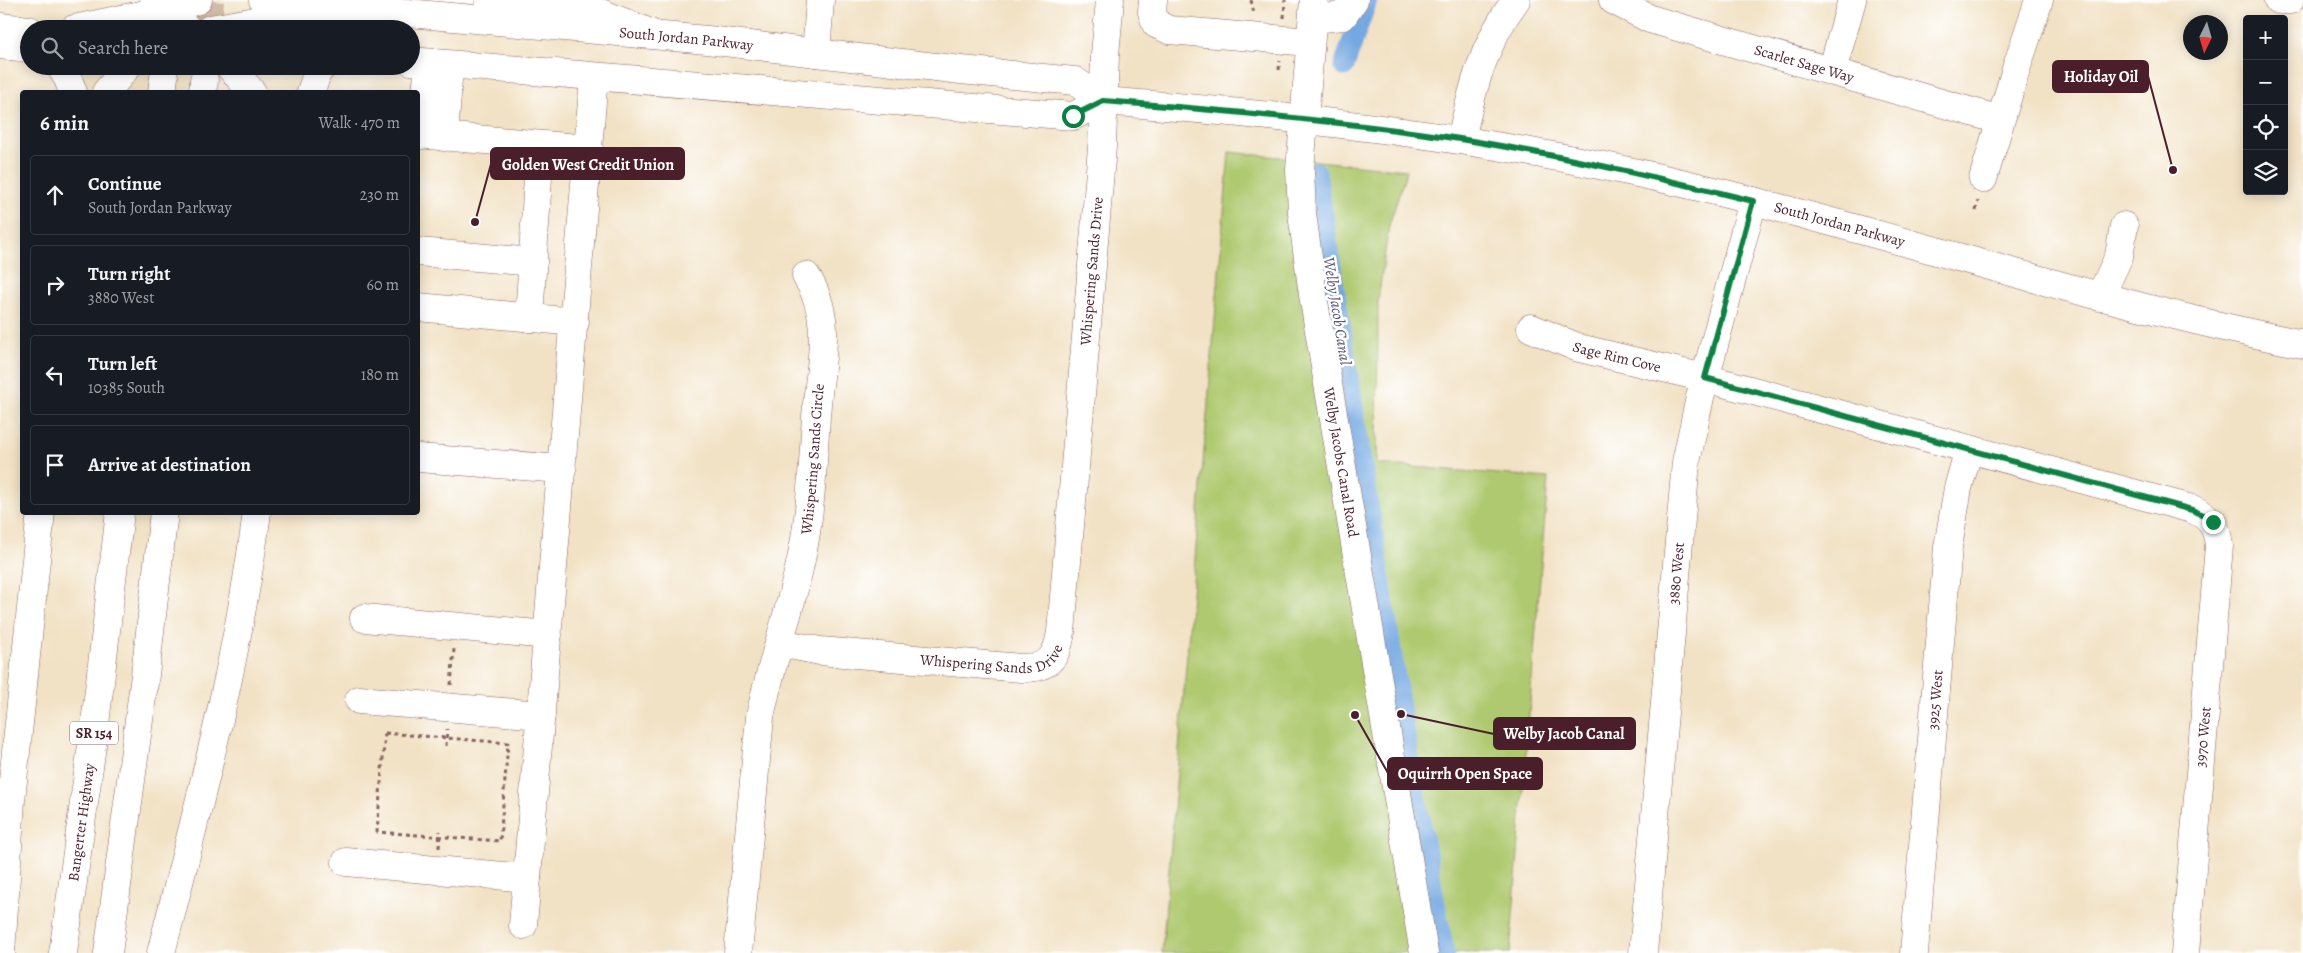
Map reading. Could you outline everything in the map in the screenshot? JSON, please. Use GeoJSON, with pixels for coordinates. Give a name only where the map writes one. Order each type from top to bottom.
{"type":"FeatureCollection","features":[{"type":"Feature","properties":{"kind":"main road"},"geometry":{"type":"LineString","coordinates":[[106,20],[158,5],[195,0],[219,20]]}},
{"type":"Feature","properties":{"kind":"main road","name":"South Jordan Parkway"},"geometry":{"type":"LineString","coordinates":[[263,0],[655,35],[961,70],[1076,81],[1103,101],[1304,119],[1461,140],[1617,169],[1753,201],[2100,298],[2303,344]]}},
{"type":"Feature","properties":{"kind":"main road"},"geometry":{"type":"LineString","coordinates":[[489,0],[591,9],[655,35]]}},
{"type":"Feature","properties":{"kind":"main road"},"geometry":{"type":"LineString","coordinates":[[816,52],[820,0]]}},
{"type":"Feature","properties":{"kind":"main road","name":"Whispering Sands Drive"},"geometry":{"type":"LineString","coordinates":[[780,643],[820,651],[1021,668],[1040,667],[1055,654],[1061,632],[1101,156],[1110,0]]}},
{"type":"Feature","properties":{"kind":"main road"},"geometry":{"type":"LineString","coordinates":[[1153,0],[1152,12],[1156,24],[1169,30],[1312,20],[1343,16],[1354,0]]}},
{"type":"Feature","properties":{"kind":"main road"},"geometry":{"type":"LineString","coordinates":[[1461,140],[1471,94],[1484,54],[1493,34],[1516,0]]}},
{"type":"Feature","properties":{"kind":"main road","name":"Scarlet Sage Way"},"geometry":{"type":"LineString","coordinates":[[1613,0],[1650,19],[2000,120]]}},
{"type":"Feature","properties":{"kind":"main road"},"geometry":{"type":"LineString","coordinates":[[1832,71],[1852,0]]}},
{"type":"Feature","properties":{"kind":"main road"},"geometry":{"type":"LineString","coordinates":[[1983,179],[2039,0]]}},
{"type":"Feature","properties":{"kind":"main road"},"geometry":{"type":"LineString","coordinates":[[2278,0],[2290,0]]}},
{"type":"Feature","properties":{"kind":"main road"},"geometry":{"type":"LineString","coordinates":[[158,5],[177,20]]}},
{"type":"Feature","properties":{"kind":"main road"},"geometry":{"type":"LineString","coordinates":[[265,20],[335,7]]}},
{"type":"Feature","properties":{"kind":"main road","name":"Welby Jacobs Canal Road"},"geometry":{"type":"LineString","coordinates":[[1312,20],[1300,170],[1302,212],[1313,295],[1424,953]]}},
{"type":"Feature","properties":{"kind":"main road"},"geometry":{"type":"LineString","coordinates":[[0,27],[20,29]]}},
{"type":"Feature","properties":{"kind":"main road"},"geometry":{"type":"LineString","coordinates":[[0,45],[20,47]]}},
{"type":"Feature","properties":{"kind":"main road"},"geometry":{"type":"LineString","coordinates":[[589,149],[428,135],[430,63],[1073,116],[1103,101]]}},
{"type":"Feature","properties":{"kind":"main road"},"geometry":{"type":"LineString","coordinates":[[66,75],[72,90]]}},
{"type":"Feature","properties":{"kind":"main road"},"geometry":{"type":"LineString","coordinates":[[108,90],[120,75]]}},
{"type":"Feature","properties":{"kind":"main road"},"geometry":{"type":"LineString","coordinates":[[237,75],[250,90]]}},
{"type":"Feature","properties":{"kind":"main road"},"geometry":{"type":"LineString","coordinates":[[312,90],[316,75]]}},
{"type":"Feature","properties":{"kind":"main road"},"geometry":{"type":"LineString","coordinates":[[523,925],[575,322],[594,77]]}},
{"type":"Feature","properties":{"kind":"main road"},"geometry":{"type":"LineString","coordinates":[[529,318],[540,146]]}},
{"type":"Feature","properties":{"kind":"main road","name":"3880 West"},"geometry":{"type":"LineString","coordinates":[[1644,953],[1684,477],[1705,378],[1753,201]]}},
{"type":"Feature","properties":{"kind":"main road"},"geometry":{"type":"LineString","coordinates":[[2100,298],[2119,256],[2124,226]]}},
{"type":"Feature","properties":{"kind":"main road"},"geometry":{"type":"LineString","coordinates":[[420,252],[533,262]]}},
{"type":"Feature","properties":{"kind":"main road","name":"Whispering Sands Circle"},"geometry":{"type":"LineString","coordinates":[[780,643],[802,555],[808,517],[824,327],[822,309],[816,291],[806,276]]}},
{"type":"Feature","properties":{"kind":"main road"},"geometry":{"type":"LineString","coordinates":[[420,307],[575,322]]}},
{"type":"Feature","properties":{"kind":"main road","name":"Sage Rim Cove"},"geometry":{"type":"LineString","coordinates":[[1531,328],[1579,348],[1705,378],[2192,510],[2208,517],[2213,522]]}},
{"type":"Feature","properties":{"kind":"main road","name":"3925 West"},"geometry":{"type":"LineString","coordinates":[[1914,953],[1948,547],[1958,488],[1969,450]]}},
{"type":"Feature","properties":{"kind":"main road"},"geometry":{"type":"LineString","coordinates":[[420,458],[562,470]]}},
{"type":"Feature","properties":{"kind":"main road"},"geometry":{"type":"LineString","coordinates":[[1,953],[11,800],[41,515]]}},
{"type":"Feature","properties":{"kind":"main road","name":"Bangerter Highway"},"geometry":{"type":"LineString","coordinates":[[64,953],[94,734],[120,515]]}},
{"type":"Feature","properties":{"kind":"main road","name":"SR 154"},"geometry":{"type":"LineString","coordinates":[[108,953],[145,675],[164,515]]}},
{"type":"Feature","properties":{"kind":"main road"},"geometry":{"type":"LineString","coordinates":[[161,953],[226,695],[257,515]]}},
{"type":"Feature","properties":{"kind":"main road","name":"3970 West"},"geometry":{"type":"LineString","coordinates":[[2185,953],[2219,546],[2213,522]]}},
{"type":"Feature","properties":{"kind":"main road"},"geometry":{"type":"LineString","coordinates":[[364,618],[548,635]]}},
{"type":"Feature","properties":{"kind":"main road"},"geometry":{"type":"LineString","coordinates":[[738,953],[760,717],[768,680],[780,643]]}},
{"type":"Feature","properties":{"kind":"main road"},"geometry":{"type":"LineString","coordinates":[[359,700],[542,715]]}},
{"type":"Feature","properties":{"kind":"main road"},"geometry":{"type":"LineString","coordinates":[[346,862],[527,878]]}},
{"type":"Feature","properties":{"kind":"path"},"geometry":{"type":"LineString","coordinates":[[451,686],[454,647]]}},
{"type":"Feature","properties":{"kind":"path"},"geometry":{"type":"LineString","coordinates":[[385,734],[508,743],[500,841],[440,837],[377,832],[385,734]]}},
{"type":"Feature","properties":{"kind":"path"},"geometry":{"type":"LineString","coordinates":[[438,856],[440,831]]}},
{"type":"Feature","properties":{"kind":"green space"},"geometry":{"type":"Polygon","coordinates":[[[1229,152],[1407,170],[1389,225],[1378,300],[1377,464],[1548,478],[1510,953],[1162,953],[1229,152]]]}},
{"type":"Feature","properties":{"kind":"waterway","name":"Welby Jacob Canal"},"geometry":{"type":"LineString","coordinates":[[1344,66],[1367,0]]}},
{"type":"Feature","properties":{"kind":"waterway","name":"Welby Jacob Canal"},"geometry":{"type":"LineString","coordinates":[[1316,172],[1401,714],[1444,953]]}},
{"type":"Feature","properties":{"kind":"tunnel"},"geometry":{"type":"LineString","coordinates":[[209,20],[210,0]]}},
{"type":"Feature","properties":{"kind":"place","name":"Holiday Oil"},"geometry":{"type":"Point","coordinates":[2173,170]}},
{"type":"Feature","properties":{"kind":"place","name":"Golden West Credit Union"},"geometry":{"type":"Point","coordinates":[475,222]}},
{"type":"Feature","properties":{"kind":"place","name":"Welby Jacob Canal"},"geometry":{"type":"Point","coordinates":[1401,714]}},
{"type":"Feature","properties":{"kind":"place","name":"Oquirrh Open Space"},"geometry":{"type":"Point","coordinates":[1355,715]}},
{"type":"Feature","properties":{"kind":"route"},"geometry":{"type":"LineString","coordinates":[[1073,116],[1103,101],[1351,124],[1535,152],[1680,183],[1753,201],[1705,378],[2192,510],[2201,513],[2213,522]]}}]}
